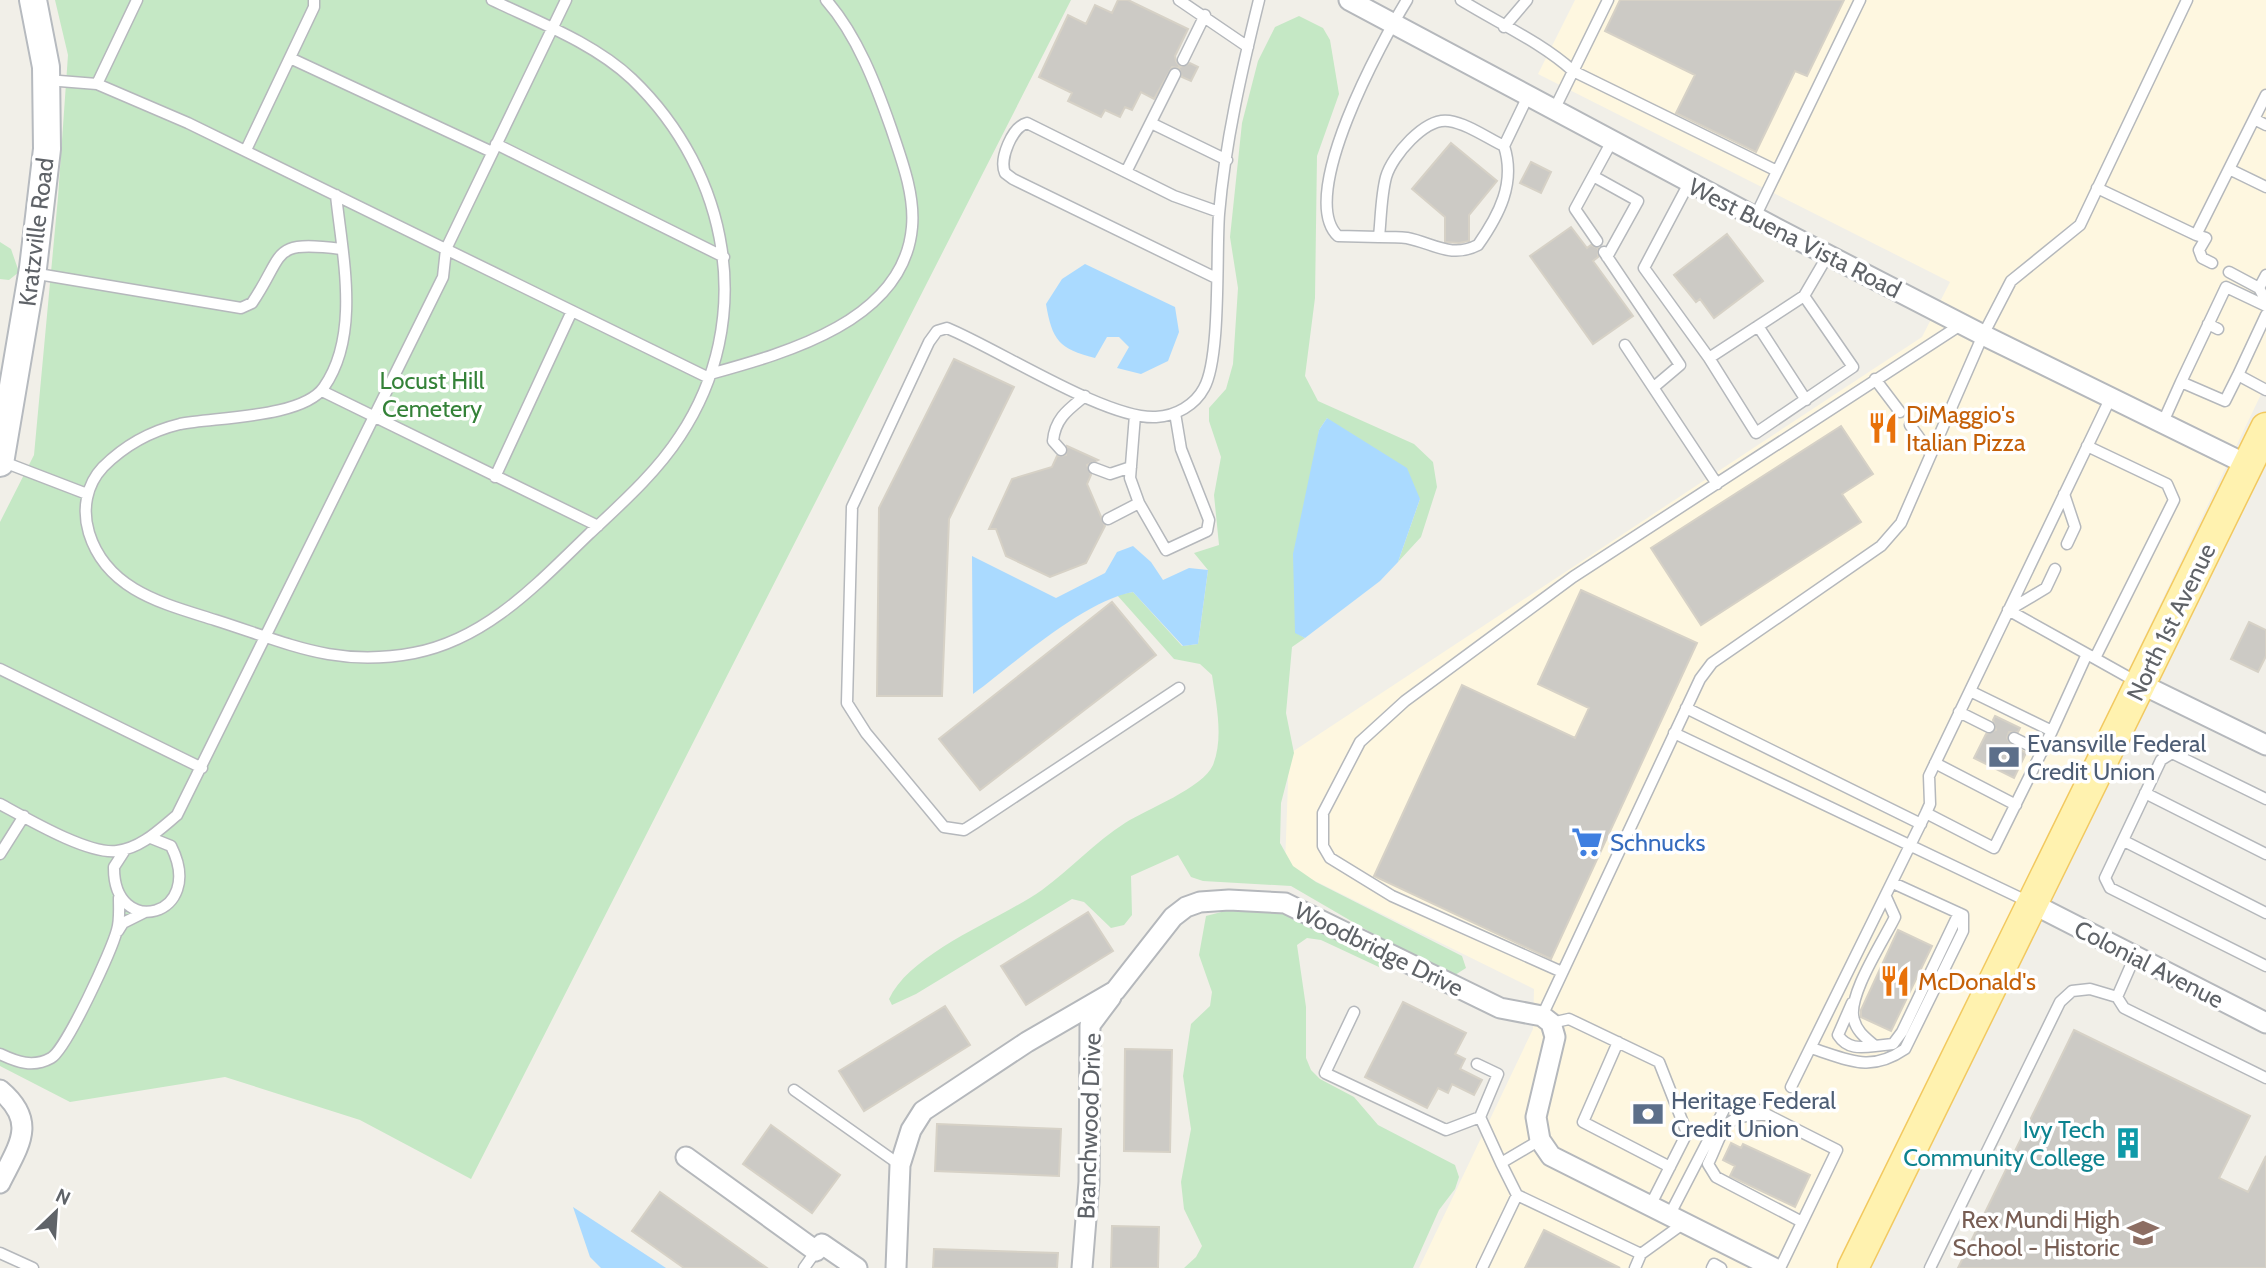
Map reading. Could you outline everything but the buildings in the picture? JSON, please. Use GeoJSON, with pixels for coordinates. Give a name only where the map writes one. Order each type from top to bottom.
{"type":"FeatureCollection","features":[{"type":"Feature","properties":{"kind":"main road","name":"Kratzville Road"},"geometry":{"type":"LineString","coordinates":[[0,462],[5,411],[32,273],[47,149],[47,80],[33,0]]}},
{"type":"Feature","properties":{"kind":"main road","name":"North 1st Avenue"},"geometry":{"type":"LineString","coordinates":[[1853,1268],[2266,428]]}},
{"type":"Feature","properties":{"kind":"street","name":"West Buena Vista Road"},"geometry":{"type":"LineString","coordinates":[[1349,0],[1828,255],[1983,335],[2248,465]]}},
{"type":"Feature","properties":{"kind":"street"},"geometry":{"type":"LineString","coordinates":[[2141,684],[2266,745]]}},
{"type":"Feature","properties":{"kind":"street","name":"Woodbridge Drive"},"geometry":{"type":"LineString","coordinates":[[896,1268],[900,1165],[911,1130],[923,1111],[1027,1042],[1115,991],[1160,931],[1186,907],[1210,902],[1285,903],[1500,1008],[1546,1019]]}},
{"type":"Feature","properties":{"kind":"street","name":"Colonial Avenue"},"geometry":{"type":"LineString","coordinates":[[2033,904],[2266,1023]]}},
{"type":"Feature","properties":{"kind":"street","name":"Branchwood Drive"},"geometry":{"type":"LineString","coordinates":[[1082,1268],[1089,1182],[1090,1025],[1115,991]]}},
{"type":"Feature","properties":{"kind":"street"},"geometry":{"type":"LineString","coordinates":[[1546,1019],[1554,1047],[1536,1117],[1540,1140],[1556,1160],[1773,1268]]}},
{"type":"Feature","properties":{"kind":"street"},"geometry":{"type":"LineString","coordinates":[[0,1090],[17,1104],[23,1124],[20,1140],[0,1183]]}},
{"type":"Feature","properties":{"kind":"street"},"geometry":{"type":"LineString","coordinates":[[686,1157],[816,1251],[822,1244],[857,1268]]}},
{"type":"Feature","properties":{"kind":"lane"},"geometry":{"type":"LineString","coordinates":[[97,84],[137,0]]}},
{"type":"Feature","properties":{"kind":"lane"},"geometry":{"type":"LineString","coordinates":[[246,150],[314,7],[314,0]]}},
{"type":"Feature","properties":{"kind":"lane"},"geometry":{"type":"LineString","coordinates":[[336,195],[344,334],[333,372],[322,391],[288,407],[180,425],[153,433],[127,447],[98,472],[87,494],[89,534],[106,565],[120,581],[148,598],[265,638],[323,655],[357,660],[440,647],[499,616],[598,526],[641,483],[679,439],[709,376],[724,322],[727,299],[719,227],[704,181],[689,150],[666,117],[630,77],[550,28],[492,0]]}},
{"type":"Feature","properties":{"kind":"lane"},"geometry":{"type":"LineString","coordinates":[[0,1054],[17,1062],[37,1064],[54,1056],[69,1036],[123,923],[145,912],[164,908],[179,891],[181,870],[171,846],[170,835],[177,815],[443,277],[446,249],[550,28],[566,0]]}},
{"type":"Feature","properties":{"kind":"lane"},"geometry":{"type":"LineString","coordinates":[[47,80],[97,84],[246,150],[709,376],[743,365],[855,318],[886,292],[900,267],[912,228],[911,204],[901,157],[878,89],[826,0]]}},
{"type":"Feature","properties":{"kind":"lane"},"geometry":{"type":"LineString","coordinates":[[1179,0],[1205,15],[1227,35],[1248,47]]}},
{"type":"Feature","properties":{"kind":"lane"},"geometry":{"type":"LineString","coordinates":[[1179,688],[964,830],[950,830],[936,819],[859,725],[847,703],[852,507],[929,342],[937,331],[947,328],[959,333],[1085,396],[1135,415],[1158,417],[1175,413],[1194,402],[1210,373],[1219,212],[1259,0]]}},
{"type":"Feature","properties":{"kind":"lane"},"geometry":{"type":"LineString","coordinates":[[1407,0],[1392,23],[1351,106],[1336,148],[1327,211],[1330,228],[1338,236],[1406,238],[1451,252],[1478,246],[1507,191],[1509,162],[1504,146],[1528,96]]}},
{"type":"Feature","properties":{"kind":"lane"},"geometry":{"type":"LineString","coordinates":[[1461,0],[1504,27],[1552,52],[1573,71],[1777,171]]}},
{"type":"Feature","properties":{"kind":"lane"},"geometry":{"type":"LineString","coordinates":[[1504,27],[1527,0]]}},
{"type":"Feature","properties":{"kind":"lane"},"geometry":{"type":"LineString","coordinates":[[1554,110],[1608,0]]}},
{"type":"Feature","properties":{"kind":"lane"},"geometry":{"type":"LineString","coordinates":[[1755,217],[1860,0]]}},
{"type":"Feature","properties":{"kind":"lane"},"geometry":{"type":"LineString","coordinates":[[1650,1206],[1687,1133],[1660,1062],[1569,1019],[1546,1019],[1562,972],[1700,679],[1712,663],[1881,546],[1900,523],[1983,335],[2011,281],[2080,225],[2187,0]]}},
{"type":"Feature","properties":{"kind":"lane"},"geometry":{"type":"LineString","coordinates":[[1182,60],[1205,15]]}},
{"type":"Feature","properties":{"kind":"lane"},"geometry":{"type":"LineString","coordinates":[[290,58],[494,148],[724,257]]}},
{"type":"Feature","properties":{"kind":"lane"},"geometry":{"type":"LineString","coordinates":[[1126,172],[1175,74]]}},
{"type":"Feature","properties":{"kind":"lane"},"geometry":{"type":"LineString","coordinates":[[2196,235],[2266,95]]}},
{"type":"Feature","properties":{"kind":"lane"},"geometry":{"type":"LineString","coordinates":[[2254,119],[2266,125]]}},
{"type":"Feature","properties":{"kind":"lane"},"geometry":{"type":"LineString","coordinates":[[1379,237],[1387,175],[1408,144],[1425,129],[1438,122],[1449,121],[1504,146]]}},
{"type":"Feature","properties":{"kind":"lane"},"geometry":{"type":"LineString","coordinates":[[1216,278],[1013,179],[1002,166],[1017,129],[1027,123],[1191,204],[1219,212]]}},
{"type":"Feature","properties":{"kind":"lane"},"geometry":{"type":"LineString","coordinates":[[1151,123],[1227,160]]}},
{"type":"Feature","properties":{"kind":"lane"},"geometry":{"type":"LineString","coordinates":[[1597,241],[1575,209],[1612,141]]}},
{"type":"Feature","properties":{"kind":"lane"},"geometry":{"type":"LineString","coordinates":[[2229,169],[2266,187]]}},
{"type":"Feature","properties":{"kind":"lane"},"geometry":{"type":"LineString","coordinates":[[1593,176],[1638,201],[1606,255],[1680,365],[1654,387]]}},
{"type":"Feature","properties":{"kind":"lane"},"geometry":{"type":"LineString","coordinates":[[1689,183],[1644,268],[1709,358],[1756,433],[1853,367],[1804,296]]}},
{"type":"Feature","properties":{"kind":"lane"},"geometry":{"type":"LineString","coordinates":[[2097,188],[2206,238],[2199,250],[2203,258],[2212,263]]}},
{"type":"Feature","properties":{"kind":"lane"},"geometry":{"type":"LineString","coordinates":[[32,273],[241,308],[252,303],[271,267],[289,249],[311,246],[341,249]]}},
{"type":"Feature","properties":{"kind":"lane"},"geometry":{"type":"LineString","coordinates":[[1709,358],[1804,296],[1828,255]]}},
{"type":"Feature","properties":{"kind":"lane"},"geometry":{"type":"LineString","coordinates":[[2229,272],[2259,288],[2266,303]]}},
{"type":"Feature","properties":{"kind":"lane"},"geometry":{"type":"LineString","coordinates":[[2259,288],[2266,275]]}},
{"type":"Feature","properties":{"kind":"lane"},"geometry":{"type":"LineString","coordinates":[[2163,422],[2181,382],[2196,362],[2222,308],[2226,287],[2266,303]]}},
{"type":"Feature","properties":{"kind":"lane"},"geometry":{"type":"LineString","coordinates":[[495,477],[572,311]]}},
{"type":"Feature","properties":{"kind":"lane"},"geometry":{"type":"LineString","coordinates":[[2181,382],[2225,401],[2266,315]]}},
{"type":"Feature","properties":{"kind":"lane"},"geometry":{"type":"LineString","coordinates":[[2249,321],[2261,326]]}},
{"type":"Feature","properties":{"kind":"lane"},"geometry":{"type":"LineString","coordinates":[[1562,972],[1392,896],[1330,858],[1323,846],[1323,813],[1360,742],[1405,701],[1573,577],[1962,324]]}},
{"type":"Feature","properties":{"kind":"lane"},"geometry":{"type":"LineString","coordinates":[[1758,326],[1805,400]]}},
{"type":"Feature","properties":{"kind":"lane"},"geometry":{"type":"LineString","coordinates":[[2240,340],[2252,345]]}},
{"type":"Feature","properties":{"kind":"lane"},"geometry":{"type":"LineString","coordinates":[[1625,345],[1717,484]]}},
{"type":"Feature","properties":{"kind":"lane"},"geometry":{"type":"LineString","coordinates":[[2233,356],[2244,361]]}},
{"type":"Feature","properties":{"kind":"lane"},"geometry":{"type":"LineString","coordinates":[[2223,375],[2266,390]]}},
{"type":"Feature","properties":{"kind":"lane"},"geometry":{"type":"LineString","coordinates":[[1875,379],[1900,412]]}},
{"type":"Feature","properties":{"kind":"lane"},"geometry":{"type":"LineString","coordinates":[[322,391],[598,526]]}},
{"type":"Feature","properties":{"kind":"lane"},"geometry":{"type":"LineString","coordinates":[[1060,450],[1053,441],[1054,429],[1060,417],[1085,396]]}},
{"type":"Feature","properties":{"kind":"lane"},"geometry":{"type":"LineString","coordinates":[[1791,1087],[1921,824],[1930,804],[1929,776],[2110,397]]}},
{"type":"Feature","properties":{"kind":"lane"},"geometry":{"type":"LineString","coordinates":[[1135,415],[1130,478],[1139,503],[1166,550],[1207,531],[1209,520],[1181,449],[1175,413]]}},
{"type":"Feature","properties":{"kind":"lane"},"geometry":{"type":"LineString","coordinates":[[1910,425],[1931,454]]}},
{"type":"Feature","properties":{"kind":"lane"},"geometry":{"type":"LineString","coordinates":[[1926,813],[1994,848],[2174,500],[2167,484],[2087,446]]}},
{"type":"Feature","properties":{"kind":"lane"},"geometry":{"type":"LineString","coordinates":[[0,462],[87,494]]}},
{"type":"Feature","properties":{"kind":"lane"},"geometry":{"type":"LineString","coordinates":[[1094,468],[1110,474],[1131,467]]}},
{"type":"Feature","properties":{"kind":"lane"},"geometry":{"type":"LineString","coordinates":[[2064,494],[2076,527],[2067,544]]}},
{"type":"Feature","properties":{"kind":"lane"},"geometry":{"type":"LineString","coordinates":[[1108,519],[1139,503]]}},
{"type":"Feature","properties":{"kind":"lane"},"geometry":{"type":"LineString","coordinates":[[2008,610],[2046,588],[2055,569]]}},
{"type":"Feature","properties":{"kind":"lane"},"geometry":{"type":"LineString","coordinates":[[2008,610],[2141,684]]}},
{"type":"Feature","properties":{"kind":"lane"},"geometry":{"type":"LineString","coordinates":[[0,669],[202,768]]}},
{"type":"Feature","properties":{"kind":"lane"},"geometry":{"type":"LineString","coordinates":[[1970,691],[2052,732]]}},
{"type":"Feature","properties":{"kind":"lane"},"geometry":{"type":"LineString","coordinates":[[1686,708],[1921,824]]}},
{"type":"Feature","properties":{"kind":"lane"},"geometry":{"type":"LineString","coordinates":[[1959,712],[1989,727]]}},
{"type":"Feature","properties":{"kind":"lane"},"geometry":{"type":"LineString","coordinates":[[1674,733],[2033,904]]}},
{"type":"Feature","properties":{"kind":"lane"},"geometry":{"type":"LineString","coordinates":[[2014,738],[2042,752]]}},
{"type":"Feature","properties":{"kind":"lane"},"geometry":{"type":"LineString","coordinates":[[2266,799],[2172,754],[2161,760],[2105,878],[2110,888],[2266,966]]}},
{"type":"Feature","properties":{"kind":"lane"},"geometry":{"type":"LineString","coordinates":[[1935,763],[2016,805]]}},
{"type":"Feature","properties":{"kind":"lane"},"geometry":{"type":"LineString","coordinates":[[2145,793],[2266,854]]}},
{"type":"Feature","properties":{"kind":"lane"},"geometry":{"type":"LineString","coordinates":[[0,804],[103,853],[114,867],[119,898],[117,933]]}},
{"type":"Feature","properties":{"kind":"lane"},"geometry":{"type":"LineString","coordinates":[[94,848],[113,852],[125,849],[151,838],[177,815]]}},
{"type":"Feature","properties":{"kind":"lane"},"geometry":{"type":"LineString","coordinates":[[0,854],[24,816]]}},
{"type":"Feature","properties":{"kind":"lane"},"geometry":{"type":"LineString","coordinates":[[151,838],[171,846]]}},
{"type":"Feature","properties":{"kind":"lane"},"geometry":{"type":"LineString","coordinates":[[2124,841],[2266,913]]}},
{"type":"Feature","properties":{"kind":"lane"},"geometry":{"type":"LineString","coordinates":[[114,867],[125,849]]}},
{"type":"Feature","properties":{"kind":"lane"},"geometry":{"type":"LineString","coordinates":[[1811,1048],[1869,1065],[1889,1060],[1905,1049],[1963,931],[1963,915],[1893,883]]}},
{"type":"Feature","properties":{"kind":"lane"},"geometry":{"type":"LineString","coordinates":[[1886,897],[1895,918],[1838,1035],[1843,1043],[1858,1049],[1893,1044],[1902,1032],[1959,914]]}},
{"type":"Feature","properties":{"kind":"lane"},"geometry":{"type":"LineString","coordinates":[[119,898],[130,909],[145,912]]}},
{"type":"Feature","properties":{"kind":"lane"},"geometry":{"type":"LineString","coordinates":[[2118,997],[2135,956]]}},
{"type":"Feature","properties":{"kind":"lane"},"geometry":{"type":"LineString","coordinates":[[1930,1268],[2060,1002],[2072,990],[2090,989],[2118,997],[2124,1008],[2266,1078]]}},
{"type":"Feature","properties":{"kind":"lane"},"geometry":{"type":"LineString","coordinates":[[1852,1002],[1853,1018],[1860,1033],[1875,1046]]}},
{"type":"Feature","properties":{"kind":"lane"},"geometry":{"type":"LineString","coordinates":[[1354,1012],[1325,1073],[1446,1130],[1480,1117],[1498,1074],[1477,1064]]}},
{"type":"Feature","properties":{"kind":"lane"},"geometry":{"type":"LineString","coordinates":[[1618,1042],[1583,1122],[1670,1167]]}},
{"type":"Feature","properties":{"kind":"lane"},"geometry":{"type":"LineString","coordinates":[[794,1090],[900,1165]]}},
{"type":"Feature","properties":{"kind":"lane"},"geometry":{"type":"LineString","coordinates":[[1635,1268],[1641,1254],[1676,1220],[1728,1102],[1742,1102],[1837,1150],[1780,1268]]}},
{"type":"Feature","properties":{"kind":"lane"},"geometry":{"type":"LineString","coordinates":[[1768,1115],[1740,1114],[1729,1121],[1708,1164],[1716,1177],[1802,1222]]}},
{"type":"Feature","properties":{"kind":"lane"},"geometry":{"type":"LineString","coordinates":[[1480,1117],[1517,1195],[1641,1254]]}},
{"type":"Feature","properties":{"kind":"lane"},"geometry":{"type":"LineString","coordinates":[[1502,1163],[1540,1140]]}},
{"type":"Feature","properties":{"kind":"lane"},"geometry":{"type":"LineString","coordinates":[[1482,1268],[1517,1195]]}},
{"type":"Feature","properties":{"kind":"lane"},"geometry":{"type":"LineString","coordinates":[[804,1268],[816,1251]]}},
{"type":"Feature","properties":{"kind":"lane"},"geometry":{"type":"LineString","coordinates":[[0,1253],[33,1268]]}},
{"type":"Feature","properties":{"kind":"lane"},"geometry":{"type":"LineString","coordinates":[[1712,1268],[1713,1264],[1721,1268]]}},
{"type":"Feature","properties":{"kind":"shaded area"},"geometry":{"type":"Polygon","coordinates":[[[1575,0],[2266,0],[2266,384],[1841,1268],[1419,1268],[1533,1029],[1534,989],[1285,866],[1289,754],[1922,337],[1950,282],[1538,74],[1575,0]]]}},
{"type":"Feature","properties":{"kind":"green space","name":"Locust Hill Cemetery"},"geometry":{"type":"Polygon","coordinates":[[[55,0],[1071,0],[471,1179],[360,1120],[225,1077],[70,1102],[0,1066],[0,522],[34,455],[68,55],[55,0]]]}},
{"type":"Feature","properties":{"kind":"green space"},"geometry":{"type":"Polygon","coordinates":[[[1299,16],[1323,28],[1330,40],[1339,94],[1317,156],[1315,298],[1305,376],[1318,401],[1414,444],[1433,462],[1437,487],[1421,537],[1398,562],[1420,499],[1327,418],[1319,430],[1295,632],[1305,638],[1292,647],[1286,713],[1294,753],[1281,803],[1280,843],[1293,866],[1316,882],[1462,956],[1466,968],[1455,975],[1420,961],[1291,886],[1203,881],[1191,877],[1178,855],[1131,876],[1132,915],[1124,925],[1111,928],[1084,902],[1072,899],[916,994],[892,1005],[889,999],[900,982],[916,966],[958,938],[1042,890],[1114,830],[1187,790],[1207,774],[1213,765],[1219,732],[1212,675],[1200,664],[1174,659],[1117,595],[1133,592],[1182,646],[1198,644],[1208,570],[1194,553],[1219,545],[1214,495],[1221,457],[1209,421],[1209,408],[1226,389],[1233,364],[1238,288],[1230,237],[1242,123],[1258,61],[1275,27],[1299,16]]]}},
{"type":"Feature","properties":{"kind":"green space"},"geometry":{"type":"Polygon","coordinates":[[[0,242],[11,249],[19,272],[9,280],[0,279],[0,242]]]}},
{"type":"Feature","properties":{"kind":"green space"},"geometry":{"type":"Polygon","coordinates":[[[1256,903],[1337,930],[1379,956],[1381,968],[1321,940],[1307,938],[1297,945],[1306,1007],[1306,1058],[1311,1070],[1320,1079],[1354,1097],[1378,1125],[1455,1165],[1459,1177],[1455,1189],[1439,1210],[1413,1268],[1184,1268],[1196,1257],[1202,1246],[1184,1209],[1181,1182],[1191,1129],[1183,1076],[1191,1024],[1210,1006],[1212,992],[1199,955],[1206,916],[1256,903]]]}},
{"type":"Feature","properties":{"kind":"water"},"geometry":{"type":"Polygon","coordinates":[[[1085,264],[1175,307],[1179,332],[1168,361],[1141,374],[1117,368],[1129,347],[1119,337],[1107,337],[1095,358],[1073,351],[1059,341],[1051,326],[1046,304],[1062,279],[1085,264]]]}},
{"type":"Feature","properties":{"kind":"water"},"geometry":{"type":"Polygon","coordinates":[[[1327,418],[1407,468],[1420,499],[1398,562],[1380,581],[1305,638],[1295,633],[1293,554],[1319,430],[1327,418]]]}},
{"type":"Feature","properties":{"kind":"water"},"geometry":{"type":"Polygon","coordinates":[[[1133,546],[1151,562],[1163,580],[1189,568],[1208,570],[1198,644],[1183,646],[1133,592],[1093,607],[1071,620],[973,694],[972,556],[1056,598],[1105,573],[1117,552],[1133,546]]]}},
{"type":"Feature","properties":{"kind":"water"},"geometry":{"type":"Polygon","coordinates":[[[573,1207],[666,1268],[601,1268],[590,1257],[573,1207]]]}},
{"type":"Feature","properties":{"kind":"place","name":"DiMaggio's Italian Pizza"},"geometry":{"type":"Point","coordinates":[1883,428]}},
{"type":"Feature","properties":{"kind":"place","name":"Evansville Federal Credit Union"},"geometry":{"type":"Point","coordinates":[2004,757]}},
{"type":"Feature","properties":{"kind":"place","name":"Schnucks"},"geometry":{"type":"Point","coordinates":[1587,842]}},
{"type":"Feature","properties":{"kind":"place","name":"McDonald's"},"geometry":{"type":"Point","coordinates":[1895,981]}},
{"type":"Feature","properties":{"kind":"place","name":"Heritage Federal Credit Union"},"geometry":{"type":"Point","coordinates":[1648,1114]}},
{"type":"Feature","properties":{"kind":"place","name":"Ivy Tech Community College"},"geometry":{"type":"Point","coordinates":[2128,1143]}},
{"type":"Feature","properties":{"kind":"place","name":"Rex Mundi High School - Historic"},"geometry":{"type":"Point","coordinates":[2143,1233]}}]}
